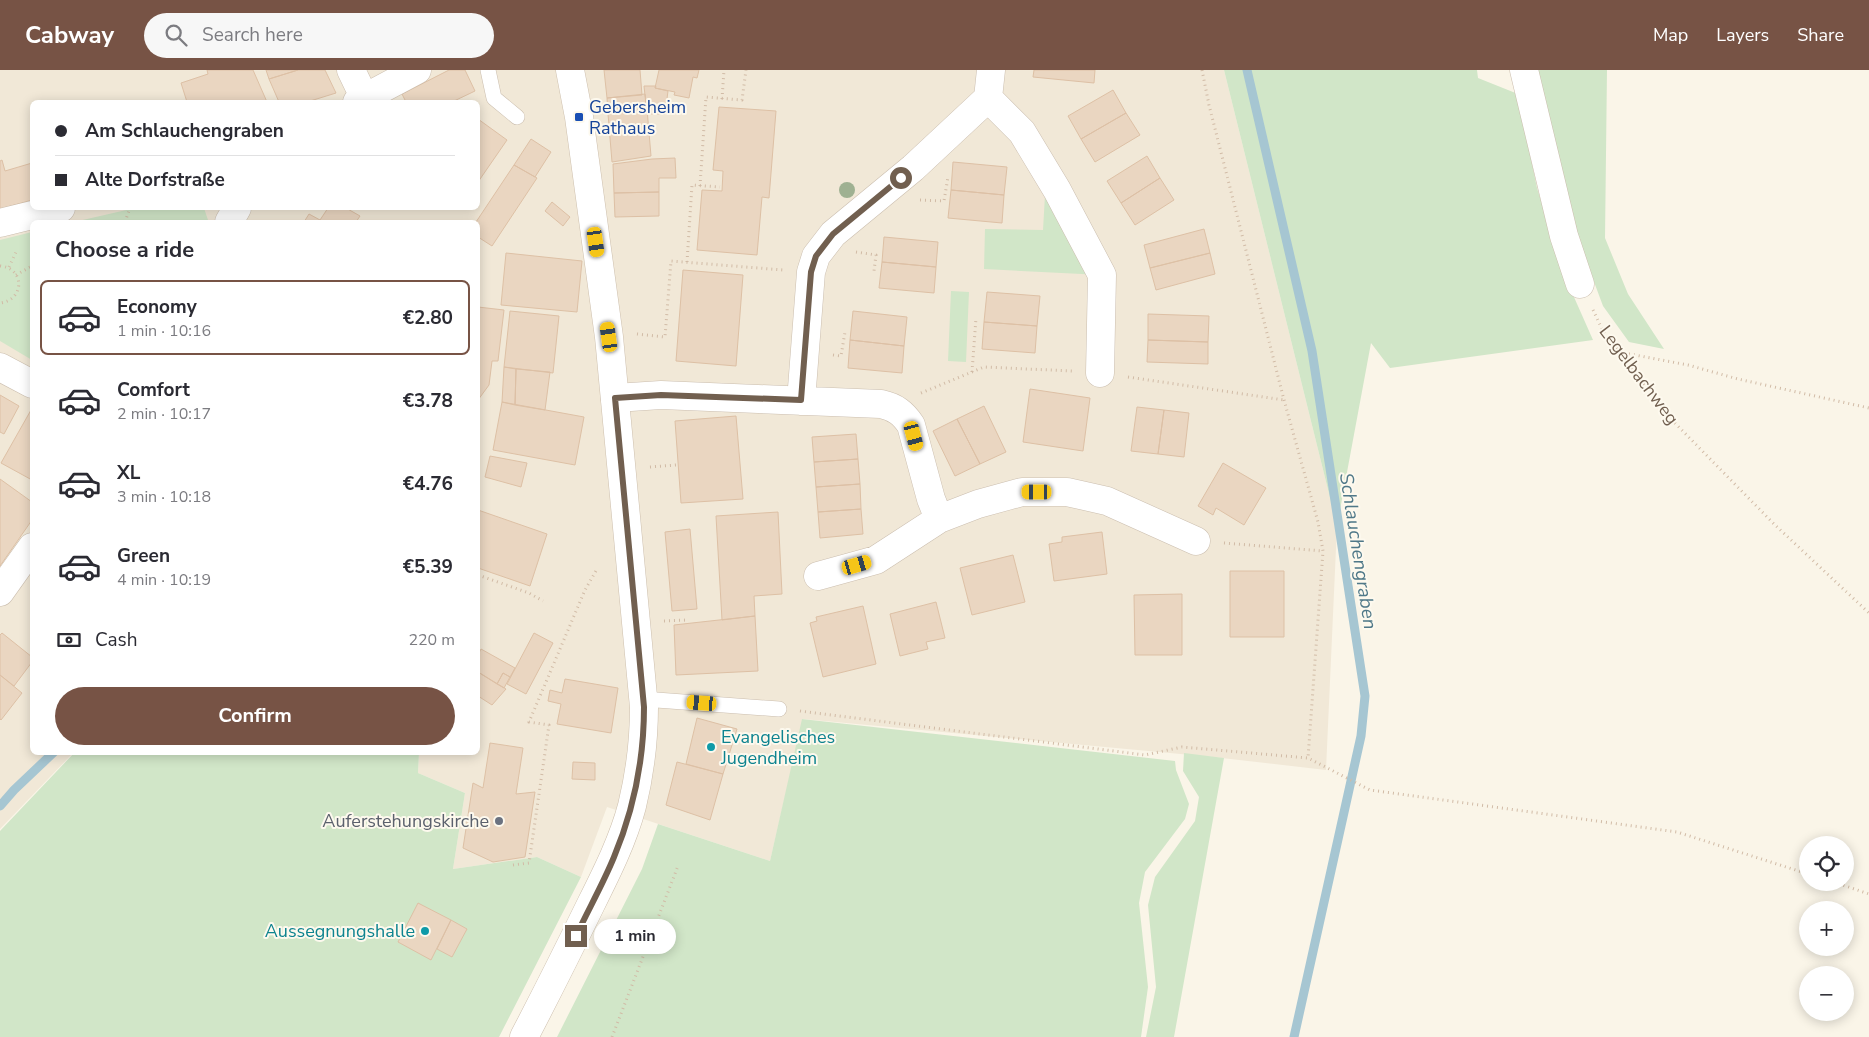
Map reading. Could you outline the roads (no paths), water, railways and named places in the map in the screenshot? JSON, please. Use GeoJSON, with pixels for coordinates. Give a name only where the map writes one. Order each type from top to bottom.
{"type":"FeatureCollection","features":[{"type":"Feature","properties":{"kind":"street"},"geometry":{"type":"LineString","coordinates":[[351,70],[361,100]]}},
{"type":"Feature","properties":{"kind":"street"},"geometry":{"type":"LineString","coordinates":[[363,100],[417,70]]}},
{"type":"Feature","properties":{"kind":"street"},"geometry":{"type":"LineString","coordinates":[[524,1037],[614,858],[631,807],[642,753],[643,699],[609,337],[570,70]]}},
{"type":"Feature","properties":{"kind":"street"},"geometry":{"type":"LineString","coordinates":[[801,400],[811,272],[816,256],[833,234],[912,168],[988,98],[990,70]]}},
{"type":"Feature","properties":{"kind":"street"},"geometry":{"type":"LineString","coordinates":[[1524,70],[1564,236],[1580,284]]}},
{"type":"Feature","properties":{"kind":"street"},"geometry":{"type":"LineString","coordinates":[[988,98],[1022,132],[1057,190],[1102,275],[1100,372]]}},
{"type":"Feature","properties":{"kind":"street"},"geometry":{"type":"LineString","coordinates":[[0,223],[53,210]]}},
{"type":"Feature","properties":{"kind":"street"},"geometry":{"type":"LineString","coordinates":[[0,367],[30,383]]}},
{"type":"Feature","properties":{"kind":"street"},"geometry":{"type":"LineString","coordinates":[[615,398],[661,395],[801,400],[890,406],[905,416],[911,425],[931,499],[939,519]]}},
{"type":"Feature","properties":{"kind":"street"},"geometry":{"type":"LineString","coordinates":[[818,576],[876,560],[939,519],[978,504],[1022,492],[1067,492],[1107,501],[1196,541]]}},
{"type":"Feature","properties":{"kind":"street"},"geometry":{"type":"LineString","coordinates":[[0,592],[30,551]]}},
{"type":"Feature","properties":{"kind":"lane"},"geometry":{"type":"LineString","coordinates":[[488,70],[494,98],[517,117]]}},
{"type":"Feature","properties":{"kind":"lane"},"geometry":{"type":"LineString","coordinates":[[643,699],[779,709]]}},
{"type":"Feature","properties":{"kind":"waterway","name":"Schlauchengraben"},"geometry":{"type":"LineString","coordinates":[[1247,70],[1312,351],[1365,696],[1361,736],[1294,1037]]}},
{"type":"Feature","properties":{"kind":"waterway"},"geometry":{"type":"LineString","coordinates":[[0,806],[51,755]]}},
{"type":"Feature","properties":{"kind":"place","name":"Gebersheim Rathaus"},"geometry":{"type":"Point","coordinates":[579,117]}},
{"type":"Feature","properties":{"kind":"place","name":"Evangelisches Jugendheim"},"geometry":{"type":"Point","coordinates":[711,747]}},
{"type":"Feature","properties":{"kind":"place","name":"Auferstehungskirche"},"geometry":{"type":"Point","coordinates":[499,821]}},
{"type":"Feature","properties":{"kind":"place","name":"Aussegnungshalle"},"geometry":{"type":"Point","coordinates":[425,931]}}]}
